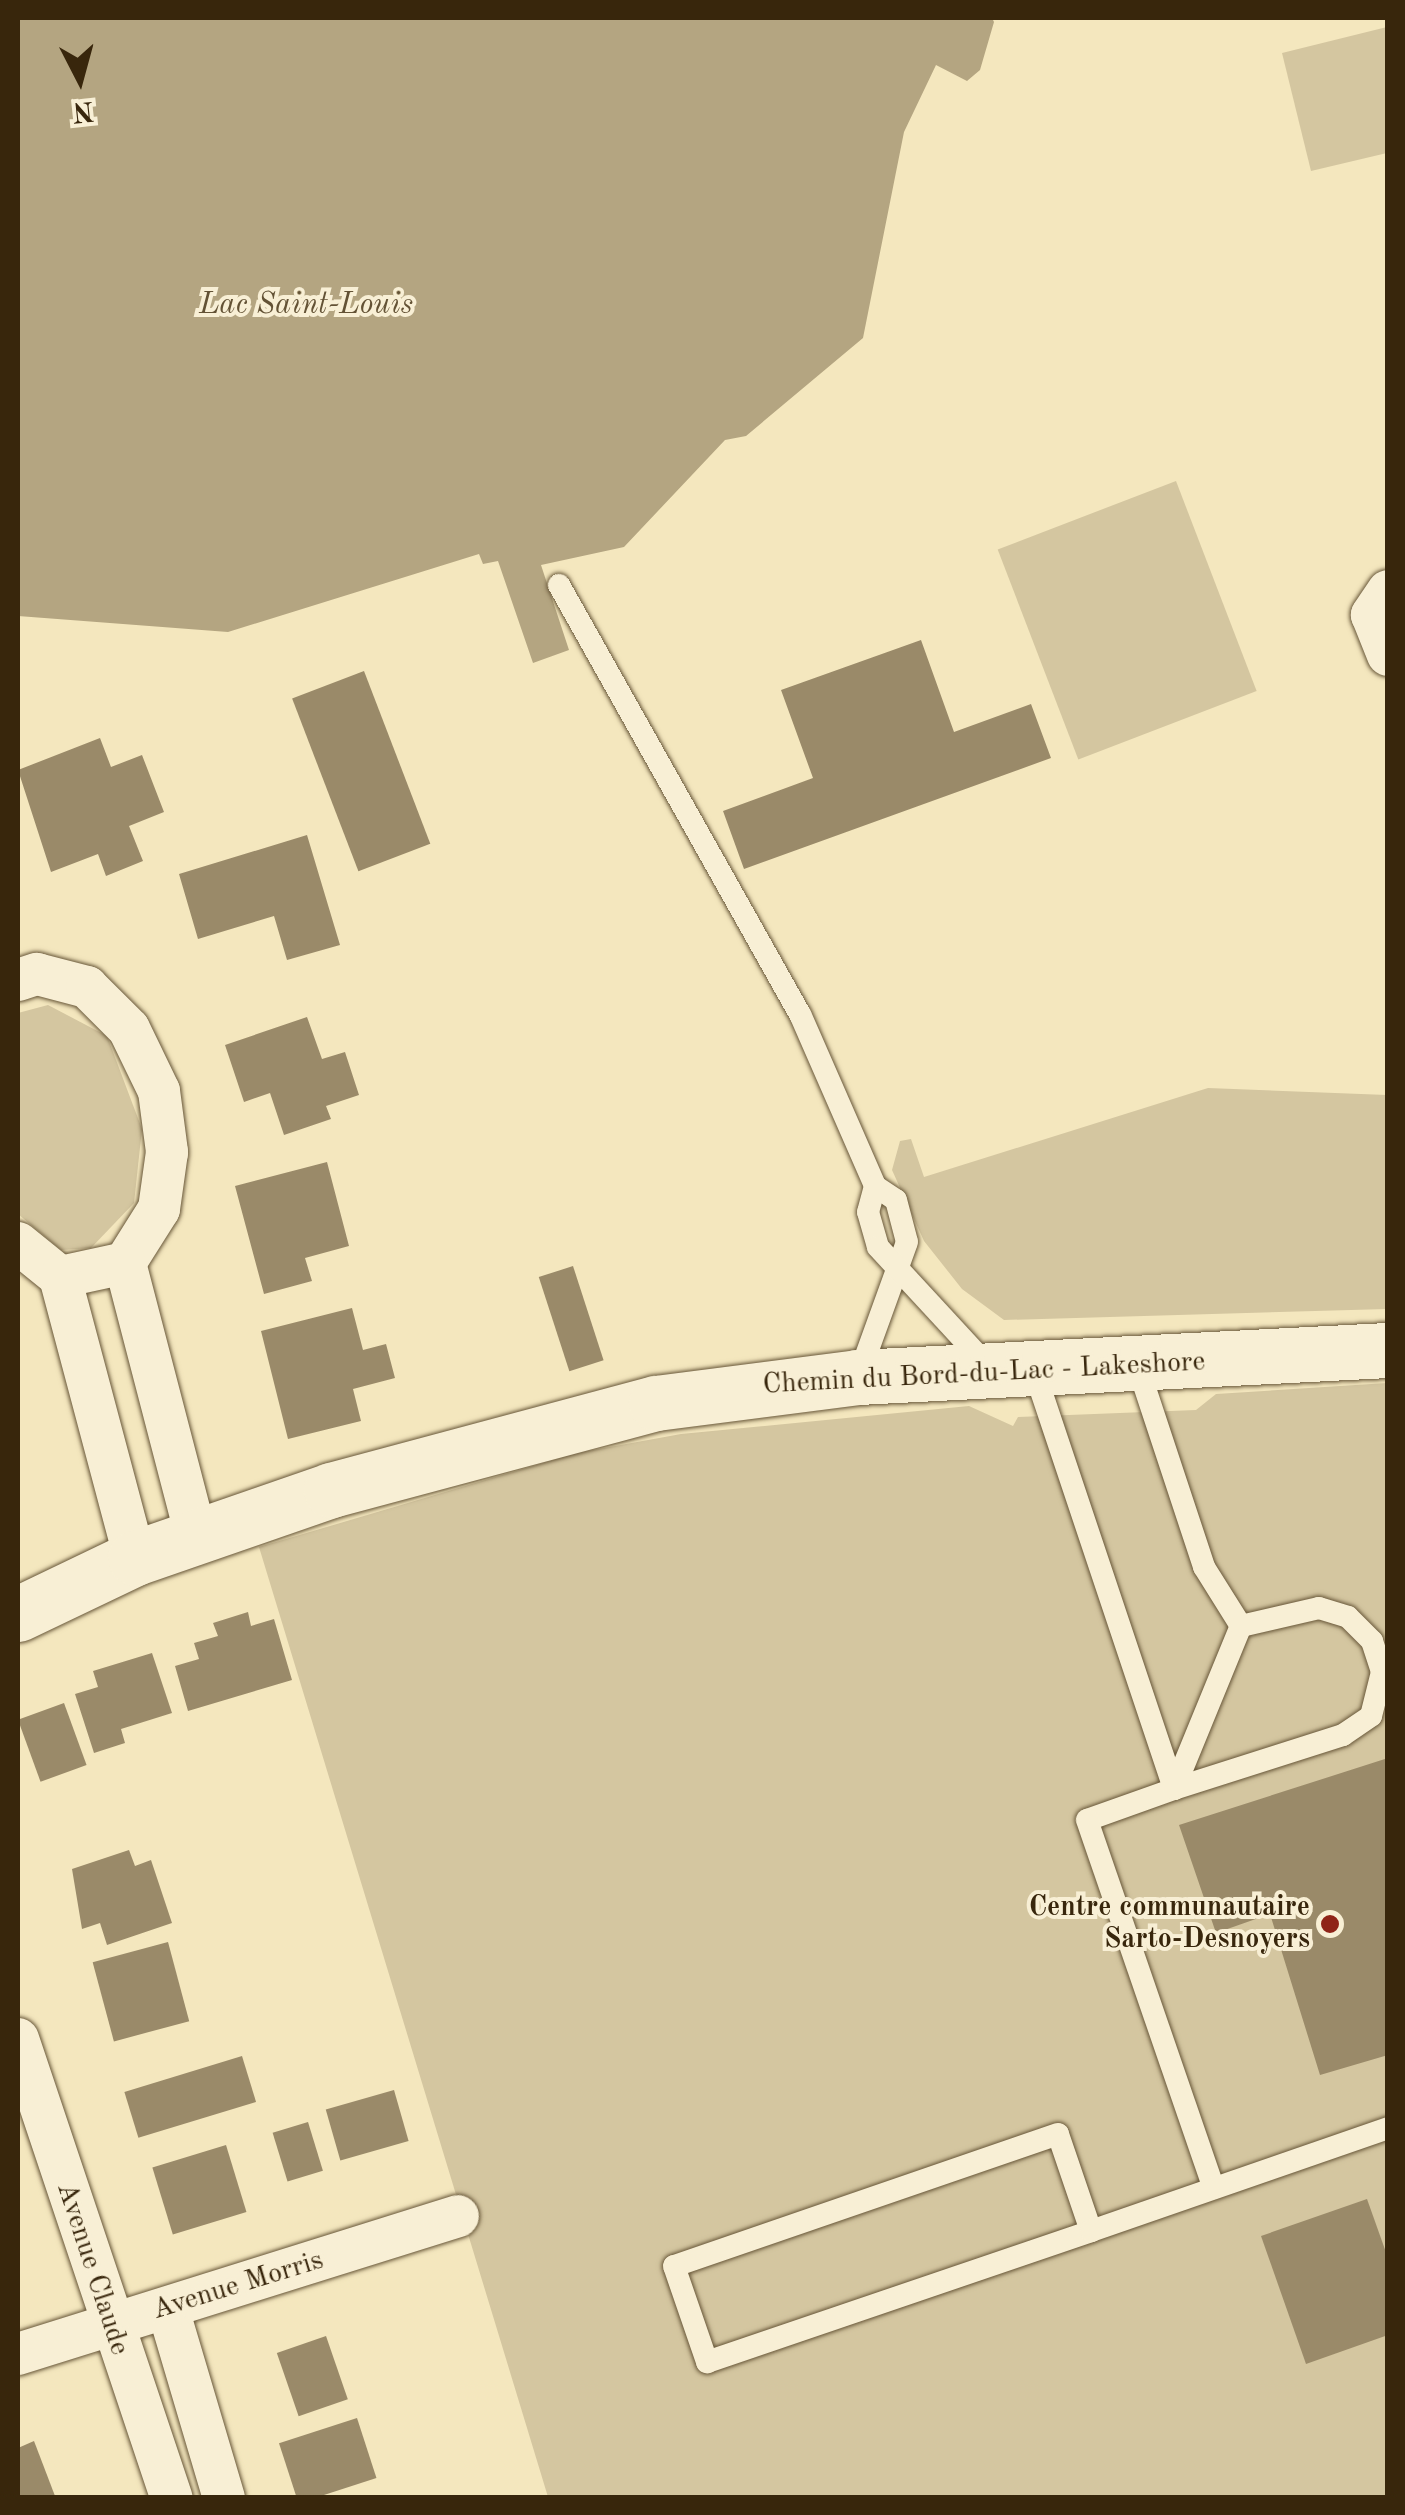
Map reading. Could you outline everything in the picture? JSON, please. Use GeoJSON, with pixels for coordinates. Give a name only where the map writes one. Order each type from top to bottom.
{"type":"FeatureCollection","features":[{"type":"Feature","properties":{"kind":"street"},"geometry":{"type":"LineString","coordinates":[[1388,591],[1372,616],[1388,655]]}},
{"type":"Feature","properties":{"kind":"street"},"geometry":{"type":"LineString","coordinates":[[18,980],[37,974],[87,987],[129,1029],[159,1091],[167,1152],[159,1209],[125,1263],[60,1277]]}},
{"type":"Feature","properties":{"kind":"street"},"geometry":{"type":"LineString","coordinates":[[18,1243],[60,1277],[136,1558]]}},
{"type":"Feature","properties":{"kind":"street"},"geometry":{"type":"LineString","coordinates":[[125,1263],[196,1536]]}},
{"type":"Feature","properties":{"kind":"street","name":"Chemin du Bord-du-Lac - Lakeshore"},"geometry":{"type":"LineString","coordinates":[[18,1614],[136,1558],[196,1536],[560,1422],[858,1377],[1388,1350]]}},
{"type":"Feature","properties":{"kind":"street","name":"Avenue Claude"},"geometry":{"type":"LineString","coordinates":[[18,2039],[109,2326],[172,2498]]}},
{"type":"Feature","properties":{"kind":"street","name":"Avenue Morris"},"geometry":{"type":"LineString","coordinates":[[18,2354],[458,2216]]}},
{"type":"Feature","properties":{"kind":"street"},"geometry":{"type":"LineString","coordinates":[[168,2308],[224,2498]]}},
{"type":"Feature","properties":{"kind":"lane"},"geometry":{"type":"LineString","coordinates":[[560,585],[800,1014],[875,1186],[868,1212],[878,1247],[1011,1368],[1174,1788]]}},
{"type":"Feature","properties":{"kind":"lane"},"geometry":{"type":"LineString","coordinates":[[858,1377],[898,1262]]}},
{"type":"Feature","properties":{"kind":"lane"},"geometry":{"type":"LineString","coordinates":[[1137,1364],[1204,1567],[1240,1626]]}},
{"type":"Feature","properties":{"kind":"lane"},"geometry":{"type":"LineString","coordinates":[[1214,2188],[1087,1820],[1343,1735],[1371,1716],[1382,1672],[1372,1640],[1348,1617],[1320,1608],[1240,1626]]}},
{"type":"Feature","properties":{"kind":"lane"},"geometry":{"type":"LineString","coordinates":[[1174,1788],[1240,1626]]}},
{"type":"Feature","properties":{"kind":"lane"},"geometry":{"type":"LineString","coordinates":[[1091,2231],[1058,2134],[674,2266],[707,2362],[1091,2231],[1388,2128]]}},
{"type":"Feature","properties":{"kind":"shaded area"},"geometry":{"type":"Polygon","coordinates":[[[1387,27],[1387,153],[1311,171],[1282,53],[1387,27]]]}},
{"type":"Feature","properties":{"kind":"shaded area"},"geometry":{"type":"Polygon","coordinates":[[[1176,481],[1257,691],[1078,760],[998,549],[1176,481]]]}},
{"type":"Feature","properties":{"kind":"shaded area"},"geometry":{"type":"Polygon","coordinates":[[[48,1005],[107,1036],[142,1129],[134,1203],[91,1248],[61,1250],[18,1214],[18,1013],[48,1005]]]}},
{"type":"Feature","properties":{"kind":"shaded area"},"geometry":{"type":"Polygon","coordinates":[[[1208,1088],[1387,1095],[1387,1309],[1004,1320],[962,1289],[924,1241],[892,1170],[900,1141],[911,1139],[924,1177],[1208,1088]]]}},
{"type":"Feature","properties":{"kind":"shaded area"},"geometry":{"type":"Polygon","coordinates":[[[1387,1383],[1387,2497],[548,2497],[259,1547],[577,1453],[681,1434],[969,1406],[1013,1426],[1018,1417],[1196,1410],[1216,1394],[1387,1383]]]}},
{"type":"Feature","properties":{"kind":"water","name":"Lac Saint-Louis"},"geometry":{"type":"Polygon","coordinates":[[[18,18],[992,18],[994,22],[980,70],[967,81],[936,65],[904,132],[863,338],[746,436],[725,440],[624,547],[541,565],[569,650],[533,663],[498,561],[483,564],[479,554],[228,632],[18,616],[18,18]]]}},
{"type":"Feature","properties":{"kind":"building"},"geometry":{"type":"Polygon","coordinates":[[[921,640],[954,732],[1031,704],[1051,758],[744,869],[723,811],[813,778],[781,690],[921,640]]]}},
{"type":"Feature","properties":{"kind":"building"},"geometry":{"type":"Polygon","coordinates":[[[364,671],[430,844],[358,871],[292,699],[364,671]]]}},
{"type":"Feature","properties":{"kind":"building"},"geometry":{"type":"Polygon","coordinates":[[[100,738],[111,767],[142,755],[164,812],[129,826],[143,861],[106,876],[98,854],[51,872],[18,770],[100,738]]]}},
{"type":"Feature","properties":{"kind":"building"},"geometry":{"type":"Polygon","coordinates":[[[307,835],[340,945],[287,960],[274,916],[198,939],[179,874],[307,835]]]}},
{"type":"Feature","properties":{"kind":"building"},"geometry":{"type":"Polygon","coordinates":[[[307,1017],[322,1059],[345,1052],[359,1095],[326,1106],[331,1119],[284,1135],[270,1093],[244,1102],[225,1045],[307,1017]]]}},
{"type":"Feature","properties":{"kind":"building"},"geometry":{"type":"Polygon","coordinates":[[[327,1162],[349,1246],[305,1258],[312,1281],[264,1294],[235,1186],[327,1162]]]}},
{"type":"Feature","properties":{"kind":"building"},"geometry":{"type":"Polygon","coordinates":[[[573,1266],[604,1360],[569,1371],[539,1277],[573,1266]]]}},
{"type":"Feature","properties":{"kind":"building"},"geometry":{"type":"Polygon","coordinates":[[[352,1308],[363,1350],[386,1344],[395,1378],[353,1389],[361,1421],[288,1439],[261,1331],[352,1308]]]}},
{"type":"Feature","properties":{"kind":"building"},"geometry":{"type":"Polygon","coordinates":[[[248,1612],[251,1626],[274,1619],[292,1680],[188,1711],[175,1666],[199,1659],[194,1643],[218,1636],[213,1623],[248,1612]]]}},
{"type":"Feature","properties":{"kind":"building"},"geometry":{"type":"Polygon","coordinates":[[[152,1653],[172,1713],[121,1729],[125,1743],[94,1753],[75,1694],[98,1687],[93,1671],[152,1653]]]}},
{"type":"Feature","properties":{"kind":"building"},"geometry":{"type":"Polygon","coordinates":[[[64,1703],[87,1765],[41,1782],[18,1720],[64,1703]]]}},
{"type":"Feature","properties":{"kind":"building","name":"Centre communautaire Sarto-Desnoyers"},"geometry":{"type":"Polygon","coordinates":[[[1388,1758],[1388,2055],[1320,2075],[1270,1914],[1216,1933],[1179,1825],[1388,1758]]]}},
{"type":"Feature","properties":{"kind":"building"},"geometry":{"type":"Polygon","coordinates":[[[129,1850],[135,1866],[151,1860],[172,1923],[107,1945],[100,1923],[82,1929],[72,1869],[129,1850]]]}},
{"type":"Feature","properties":{"kind":"building"},"geometry":{"type":"Polygon","coordinates":[[[168,1942],[189,2021],[114,2041],[93,1962],[168,1942]]]}},
{"type":"Feature","properties":{"kind":"building"},"geometry":{"type":"Polygon","coordinates":[[[242,2056],[256,2102],[138,2138],[124,2092],[242,2056]]]}},
{"type":"Feature","properties":{"kind":"building"},"geometry":{"type":"Polygon","coordinates":[[[394,2090],[409,2141],[340,2161],[326,2110],[394,2090]]]}},
{"type":"Feature","properties":{"kind":"building"},"geometry":{"type":"Polygon","coordinates":[[[308,2122],[323,2171],[288,2182],[273,2133],[308,2122]]]}},
{"type":"Feature","properties":{"kind":"building"},"geometry":{"type":"Polygon","coordinates":[[[226,2145],[246,2212],[173,2234],[152,2168],[226,2145]]]}},
{"type":"Feature","properties":{"kind":"building"},"geometry":{"type":"Polygon","coordinates":[[[1367,2199],[1388,2258],[1388,2335],[1306,2364],[1261,2236],[1367,2199]]]}},
{"type":"Feature","properties":{"kind":"building"},"geometry":{"type":"Polygon","coordinates":[[[326,2336],[348,2399],[299,2416],[277,2353],[326,2336]]]}},
{"type":"Feature","properties":{"kind":"building"},"geometry":{"type":"Polygon","coordinates":[[[357,2418],[376,2478],[315,2498],[297,2498],[279,2443],[357,2418]]]}},
{"type":"Feature","properties":{"kind":"building"},"geometry":{"type":"Polygon","coordinates":[[[34,2441],[55,2496],[52,2498],[18,2498],[18,2448],[34,2441]]]}},
{"type":"Feature","properties":{"kind":"place","name":"Centre communautaire Sarto-Desnoyers"},"geometry":{"type":"Point","coordinates":[1330,1924]}}]}
